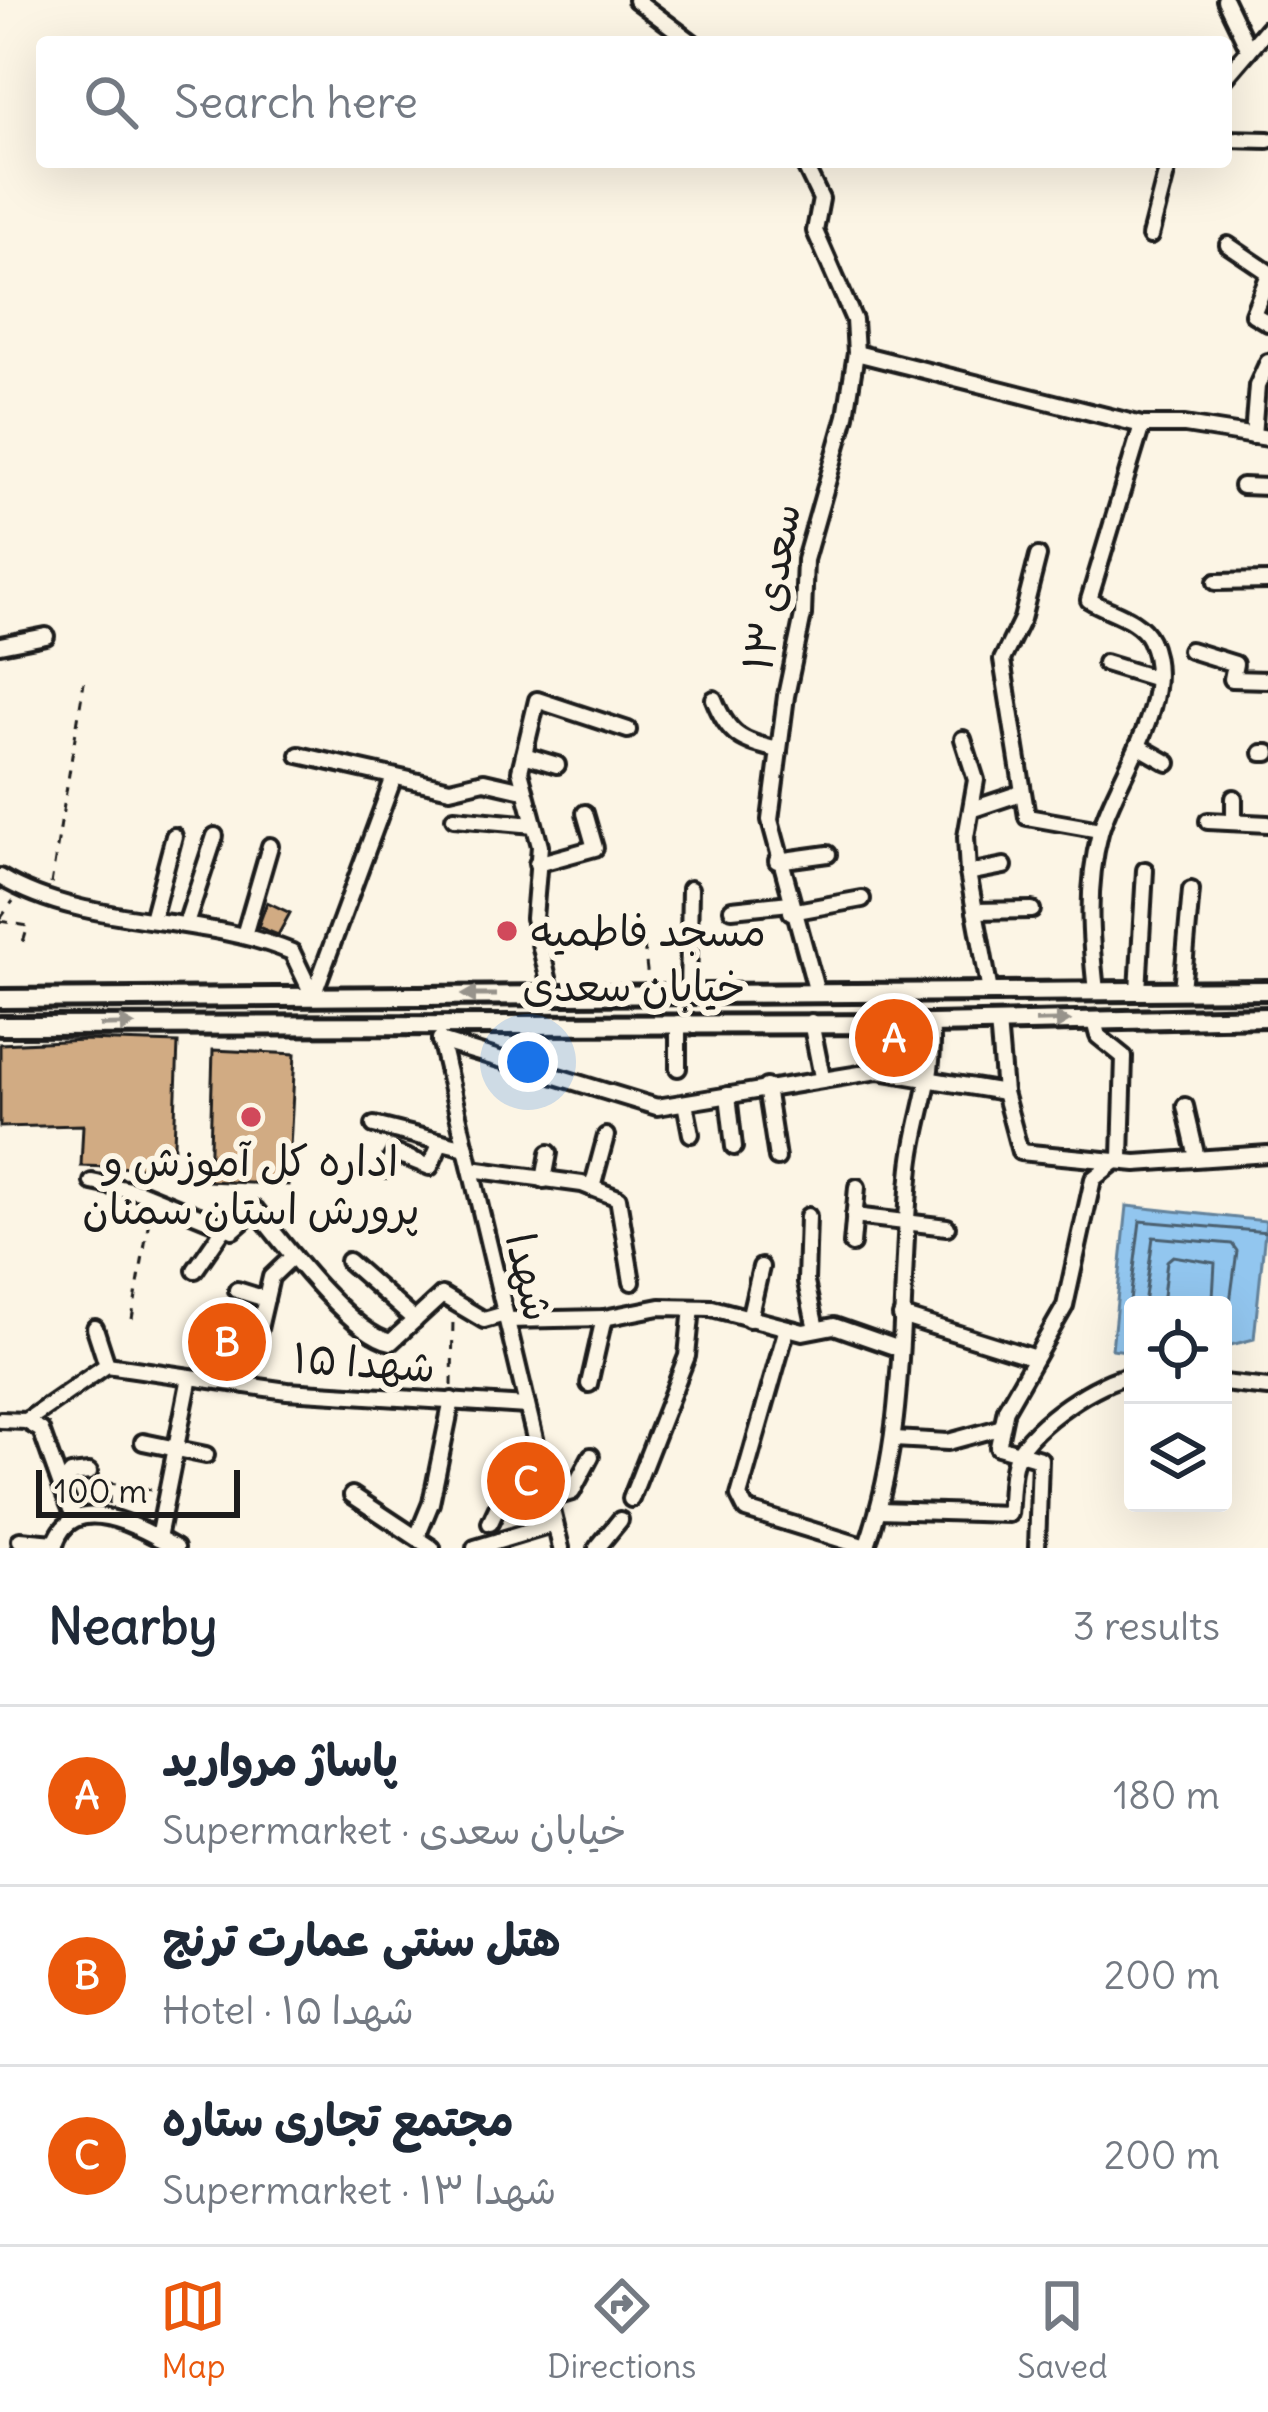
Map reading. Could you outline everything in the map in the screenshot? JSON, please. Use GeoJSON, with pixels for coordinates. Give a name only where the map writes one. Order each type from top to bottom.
{"type":"FeatureCollection","features":[{"type":"Feature","properties":{"kind":"main road","name":"خیابان سعدی"},"geometry":{"type":"LineString","coordinates":[[0,999],[1268,990]]}},
{"type":"Feature","properties":{"kind":"main road"},"geometry":{"type":"LineString","coordinates":[[869,992],[877,1006],[869,1023]]}},
{"type":"Feature","properties":{"kind":"main road"},"geometry":{"type":"LineString","coordinates":[[901,992],[894,1008],[901,1023]]}},
{"type":"Feature","properties":{"kind":"main road","name":"خیابان سعدی"},"geometry":{"type":"LineString","coordinates":[[0,1026],[931,1024],[1268,1017]]}},
{"type":"Feature","properties":{"kind":"street"},"geometry":{"type":"LineString","coordinates":[[636,0],[684,36]]}},
{"type":"Feature","properties":{"kind":"street"},"geometry":{"type":"LineString","coordinates":[[1225,0],[1249,50]]}},
{"type":"Feature","properties":{"kind":"street"},"geometry":{"type":"LineString","coordinates":[[1232,70],[1268,28]]}},
{"type":"Feature","properties":{"kind":"street"},"geometry":{"type":"LineString","coordinates":[[1232,140],[1268,140]]}},
{"type":"Feature","properties":{"kind":"street","name":"سعدی ۱۳"},"geometry":{"type":"LineString","coordinates":[[805,168],[821,200],[815,231],[854,320],[856,353],[846,416],[806,560],[803,615],[770,820],[777,861],[817,993]]}},
{"type":"Feature","properties":{"kind":"street"},"geometry":{"type":"LineString","coordinates":[[1150,236],[1167,168]]}},
{"type":"Feature","properties":{"kind":"street"},"geometry":{"type":"LineString","coordinates":[[1228,245],[1268,275],[1253,314],[1268,322]]}},
{"type":"Feature","properties":{"kind":"street"},"geometry":{"type":"LineString","coordinates":[[856,353],[1142,425],[1185,424],[1261,437],[1257,386],[1268,362]]}},
{"type":"Feature","properties":{"kind":"street"},"geometry":{"type":"LineString","coordinates":[[1096,991],[1088,919],[1100,830],[1138,746],[1154,678],[1149,637],[1130,620],[1089,600],[1142,425]]}},
{"type":"Feature","properties":{"kind":"street"},"geometry":{"type":"LineString","coordinates":[[1242,486],[1268,487]]}},
{"type":"Feature","properties":{"kind":"street"},"geometry":{"type":"LineString","coordinates":[[1038,556],[1022,620],[1002,660],[1021,793],[1027,817],[1100,830]]}},
{"type":"Feature","properties":{"kind":"street"},"geometry":{"type":"LineString","coordinates":[[1216,582],[1268,581]]}},
{"type":"Feature","properties":{"kind":"street"},"geometry":{"type":"LineString","coordinates":[[0,645],[46,636]]}},
{"type":"Feature","properties":{"kind":"street"},"geometry":{"type":"LineString","coordinates":[[1190,650],[1235,664],[1232,680],[1268,680]]}},
{"type":"Feature","properties":{"kind":"street"},"geometry":{"type":"LineString","coordinates":[[1105,662],[1154,678]]}},
{"type":"Feature","properties":{"kind":"street"},"geometry":{"type":"LineString","coordinates":[[714,699],[724,726],[742,742],[778,749]]}},
{"type":"Feature","properties":{"kind":"street"},"geometry":{"type":"LineString","coordinates":[[552,994],[534,918],[535,825],[524,790],[524,755],[537,700],[628,730]]}},
{"type":"Feature","properties":{"kind":"street"},"geometry":{"type":"LineString","coordinates":[[963,739],[976,780],[966,838],[968,873],[990,992]]}},
{"type":"Feature","properties":{"kind":"street"},"geometry":{"type":"LineString","coordinates":[[1138,746],[1168,763]]}},
{"type":"Feature","properties":{"kind":"street"},"geometry":{"type":"LineString","coordinates":[[299,755],[450,789],[484,781],[524,790]]}},
{"type":"Feature","properties":{"kind":"street"},"geometry":{"type":"LineString","coordinates":[[524,755],[557,765]]}},
{"type":"Feature","properties":{"kind":"street"},"geometry":{"type":"LineString","coordinates":[[313,996],[394,776]]}},
{"type":"Feature","properties":{"kind":"street"},"geometry":{"type":"LineString","coordinates":[[973,809],[1021,793]]}},
{"type":"Feature","properties":{"kind":"street"},"geometry":{"type":"LineString","coordinates":[[1234,798],[1234,822]]}},
{"type":"Feature","properties":{"kind":"street"},"geometry":{"type":"LineString","coordinates":[[537,864],[595,848],[585,813]]}},
{"type":"Feature","properties":{"kind":"street"},"geometry":{"type":"LineString","coordinates":[[454,818],[535,825]]}},
{"type":"Feature","properties":{"kind":"street"},"geometry":{"type":"LineString","coordinates":[[1208,821],[1268,824]]}},
{"type":"Feature","properties":{"kind":"street"},"geometry":{"type":"LineString","coordinates":[[152,919],[174,836]]}},
{"type":"Feature","properties":{"kind":"street"},"geometry":{"type":"LineString","coordinates":[[186,924],[215,836]]}},
{"type":"Feature","properties":{"kind":"street"},"geometry":{"type":"LineString","coordinates":[[245,932],[270,846]]}},
{"type":"Feature","properties":{"kind":"street"},"geometry":{"type":"LineString","coordinates":[[777,861],[828,854]]}},
{"type":"Feature","properties":{"kind":"street"},"geometry":{"type":"LineString","coordinates":[[968,873],[1004,866]]}},
{"type":"Feature","properties":{"kind":"street"},"geometry":{"type":"LineString","coordinates":[[1138,991],[1144,870]]}},
{"type":"Feature","properties":{"kind":"street"},"geometry":{"type":"LineString","coordinates":[[0,877],[21,890],[48,897],[245,932],[292,952],[313,996]]}},
{"type":"Feature","properties":{"kind":"street"},"geometry":{"type":"LineString","coordinates":[[688,994],[690,890]]}},
{"type":"Feature","properties":{"kind":"street"},"geometry":{"type":"LineString","coordinates":[[1182,990],[1191,890]]}},
{"type":"Feature","properties":{"kind":"street"},"geometry":{"type":"LineString","coordinates":[[732,909],[862,899]]}},
{"type":"Feature","properties":{"kind":"street"},"geometry":{"type":"LineString","coordinates":[[975,911],[1032,910]]}},
{"type":"Feature","properties":{"kind":"street"},"geometry":{"type":"LineString","coordinates":[[1094,1021],[1098,1036],[1124,1057],[1121,1157]]}},
{"type":"Feature","properties":{"kind":"street","name":"شهدا"},"geometry":{"type":"LineString","coordinates":[[436,1022],[561,1548]]}},
{"type":"Feature","properties":{"kind":"street"},"geometry":{"type":"LineString","coordinates":[[678,1022],[678,1068]]}},
{"type":"Feature","properties":{"kind":"street"},"geometry":{"type":"LineString","coordinates":[[811,1022],[822,1077]]}},
{"type":"Feature","properties":{"kind":"street"},"geometry":{"type":"LineString","coordinates":[[998,1022],[1004,1092],[1020,1152],[1121,1157],[1136,1162],[1268,1154]]}},
{"type":"Feature","properties":{"kind":"street"},"geometry":{"type":"LineString","coordinates":[[787,1328],[739,1496],[746,1510],[868,1548],[894,1438],[905,1224],[916,1120],[932,1082],[931,1024]]}},
{"type":"Feature","properties":{"kind":"street"},"geometry":{"type":"LineString","coordinates":[[440,1042],[657,1107],[878,1071],[1004,1092]]}},
{"type":"Feature","properties":{"kind":"street"},"geometry":{"type":"LineString","coordinates":[[766,1088],[777,1158]]}},
{"type":"Feature","properties":{"kind":"street"},"geometry":{"type":"LineString","coordinates":[[728,1095],[734,1147]]}},
{"type":"Feature","properties":{"kind":"street"},"geometry":{"type":"LineString","coordinates":[[685,1103],[692,1133]]}},
{"type":"Feature","properties":{"kind":"street"},"geometry":{"type":"LineString","coordinates":[[1185,1106],[1197,1158]]}},
{"type":"Feature","properties":{"kind":"street"},"geometry":{"type":"LineString","coordinates":[[374,1125],[466,1148]]}},
{"type":"Feature","properties":{"kind":"street"},"geometry":{"type":"LineString","coordinates":[[592,1188],[606,1136]]}},
{"type":"Feature","properties":{"kind":"street"},"geometry":{"type":"LineString","coordinates":[[385,1170],[395,1154],[430,1167],[441,1142]]}},
{"type":"Feature","properties":{"kind":"street"},"geometry":{"type":"LineString","coordinates":[[544,1180],[549,1153]]}},
{"type":"Feature","properties":{"kind":"street"},"geometry":{"type":"LineString","coordinates":[[1037,1548],[1040,1459],[998,1447],[999,1428],[1032,1357],[1065,1306],[1093,1179],[1121,1157]]}},
{"type":"Feature","properties":{"kind":"street"},"geometry":{"type":"LineString","coordinates":[[471,1169],[592,1188],[618,1198],[632,1282]]}},
{"type":"Feature","properties":{"kind":"street"},"geometry":{"type":"LineString","coordinates":[[92,1182],[153,1197],[233,1230],[256,1210],[293,1256],[376,1339],[391,1342],[442,1295],[484,1320],[604,1318],[660,1307],[692,1308],[787,1328],[834,1326],[900,1349]]}},
{"type":"Feature","properties":{"kind":"street"},"geometry":{"type":"LineString","coordinates":[[852,1244],[856,1187]]}},
{"type":"Feature","properties":{"kind":"street"},"geometry":{"type":"LineString","coordinates":[[808,1216],[806,1282],[816,1329]]}},
{"type":"Feature","properties":{"kind":"street"},"geometry":{"type":"LineString","coordinates":[[854,1216],[947,1227]]}},
{"type":"Feature","properties":{"kind":"street"},"geometry":{"type":"LineString","coordinates":[[195,1270],[224,1228]]}},
{"type":"Feature","properties":{"kind":"street"},"geometry":{"type":"LineString","coordinates":[[246,1385],[271,1276],[293,1256]]}},
{"type":"Feature","properties":{"kind":"street"},"geometry":{"type":"LineString","coordinates":[[349,1261],[415,1320]]}},
{"type":"Feature","properties":{"kind":"street"},"geometry":{"type":"LineString","coordinates":[[749,1318],[760,1267]]}},
{"type":"Feature","properties":{"kind":"street"},"geometry":{"type":"LineString","coordinates":[[237,1290],[266,1299]]}},
{"type":"Feature","properties":{"kind":"street"},"geometry":{"type":"LineString","coordinates":[[631,1499],[687,1356],[692,1308]]}},
{"type":"Feature","properties":{"kind":"street"},"geometry":{"type":"LineString","coordinates":[[901,1316],[1032,1357]]}},
{"type":"Feature","properties":{"kind":"street"},"geometry":{"type":"LineString","coordinates":[[589,1384],[604,1318]]}},
{"type":"Feature","properties":{"kind":"street"},"geometry":{"type":"LineString","coordinates":[[26,1421],[106,1365],[95,1328]]}},
{"type":"Feature","properties":{"kind":"street","name":"شهدا ۱۵"},"geometry":{"type":"LineString","coordinates":[[106,1365],[246,1385],[527,1406]]}},
{"type":"Feature","properties":{"kind":"street"},"geometry":{"type":"LineString","coordinates":[[158,1538],[190,1376]]}},
{"type":"Feature","properties":{"kind":"street"},"geometry":{"type":"LineString","coordinates":[[878,1510],[1009,1514],[1017,1455],[1082,1393],[1107,1378],[1124,1376]]}},
{"type":"Feature","properties":{"kind":"street"},"geometry":{"type":"LineString","coordinates":[[1232,1384],[1268,1388]]}},
{"type":"Feature","properties":{"kind":"street"},"geometry":{"type":"LineString","coordinates":[[416,1537],[431,1503],[452,1400]]}},
{"type":"Feature","properties":{"kind":"street"},"geometry":{"type":"LineString","coordinates":[[0,1420],[26,1421],[41,1430],[74,1516]]}},
{"type":"Feature","properties":{"kind":"street"},"geometry":{"type":"LineString","coordinates":[[894,1438],[948,1442],[999,1428]]}},
{"type":"Feature","properties":{"kind":"street"},"geometry":{"type":"LineString","coordinates":[[143,1442],[206,1455]]}},
{"type":"Feature","properties":{"kind":"street"},"geometry":{"type":"LineString","coordinates":[[549,1499],[572,1492],[591,1456]]}},
{"type":"Feature","properties":{"kind":"street"},"geometry":{"type":"LineString","coordinates":[[490,1523],[520,1459],[542,1468]]}},
{"type":"Feature","properties":{"kind":"street"},"geometry":{"type":"LineString","coordinates":[[61,1486],[71,1474],[89,1472]]}},
{"type":"Feature","properties":{"kind":"street"},"geometry":{"type":"LineString","coordinates":[[352,1496],[432,1548]]}},
{"type":"Feature","properties":{"kind":"street"},"geometry":{"type":"LineString","coordinates":[[74,1516],[109,1518],[176,1548]]}},
{"type":"Feature","properties":{"kind":"street"},"geometry":{"type":"LineString","coordinates":[[20,1540],[54,1545],[74,1516]]}},
{"type":"Feature","properties":{"kind":"street"},"geometry":{"type":"LineString","coordinates":[[597,1548],[620,1520]]}},
{"type":"Feature","properties":{"kind":"street"},"geometry":{"type":"LineString","coordinates":[[475,1548],[555,1524]]}},
{"type":"Feature","properties":{"kind":"path"},"geometry":{"type":"LineString","coordinates":[[48,897],[84,682]]}},
{"type":"Feature","properties":{"kind":"path"},"geometry":{"type":"LineString","coordinates":[[21,890],[0,920],[28,926],[23,943]]}},
{"type":"Feature","properties":{"kind":"path"},"geometry":{"type":"LineString","coordinates":[[644,945],[649,994]]}},
{"type":"Feature","properties":{"kind":"path"},"geometry":{"type":"LineString","coordinates":[[548,1022],[550,1078]]}},
{"type":"Feature","properties":{"kind":"path"},"geometry":{"type":"LineString","coordinates":[[132,1319],[153,1197]]}},
{"type":"Feature","properties":{"kind":"path"},"geometry":{"type":"LineString","coordinates":[[452,1400],[454,1303]]}},
{"type":"Feature","properties":{"kind":"path"},"geometry":{"type":"LineString","coordinates":[[109,1518],[110,1483],[170,1493]]}},
{"type":"Feature","properties":{"kind":"water"},"geometry":{"type":"Polygon","coordinates":[[[1127,1206],[1266,1221],[1254,1339],[1232,1345],[1232,1296],[1124,1296],[1124,1351],[1112,1349],[1127,1206]]]}},
{"type":"Feature","properties":{"kind":"building"},"geometry":{"type":"Polygon","coordinates":[[[267,902],[290,913],[278,935],[258,927],[267,902]]]}},
{"type":"Feature","properties":{"kind":"building"},"geometry":{"type":"Polygon","coordinates":[[[178,1043],[173,1169],[81,1166],[83,1125],[0,1127],[0,1044],[178,1043]]]}},
{"type":"Feature","properties":{"kind":"building","name":"اداره کل آموزش و پرورش استان سمنان"},"geometry":{"type":"Polygon","coordinates":[[[213,1050],[295,1054],[288,1185],[209,1181],[213,1050]]]}},
{"type":"Feature","properties":{"kind":"building"},"geometry":{"type":"Polygon","coordinates":[[[210,1318],[247,1329],[238,1368],[200,1364],[210,1318]]]}},
{"type":"Feature","properties":{"kind":"place","name":"مسجد فاطمیه"},"geometry":{"type":"Point","coordinates":[507,931]}},
{"type":"Feature","properties":{"kind":"place","name":"پاساژ مروارید"},"geometry":{"type":"Point","coordinates":[894,1038]}},
{"type":"Feature","properties":{"kind":"place","name":"اداره کل آموزش و پرورش استان سمنان"},"geometry":{"type":"Point","coordinates":[251,1117]}},
{"type":"Feature","properties":{"kind":"place","name":"هتل سنتی عمارت ترنج"},"geometry":{"type":"Point","coordinates":[227,1342]}},
{"type":"Feature","properties":{"kind":"place","name":"مجتمع تجاری ستاره"},"geometry":{"type":"Point","coordinates":[526,1481]}}]}
